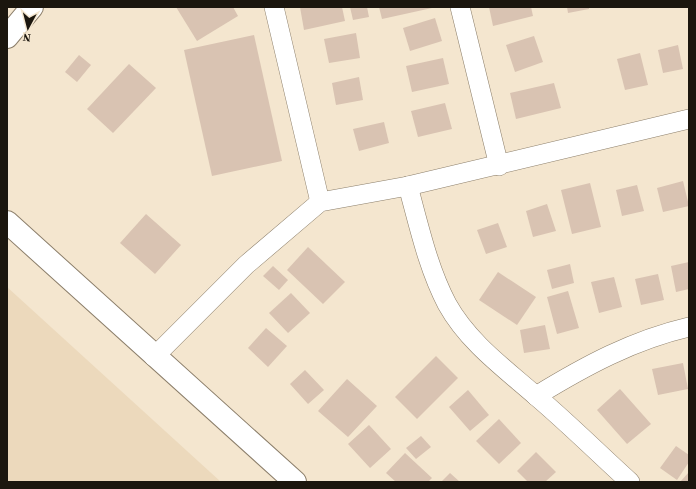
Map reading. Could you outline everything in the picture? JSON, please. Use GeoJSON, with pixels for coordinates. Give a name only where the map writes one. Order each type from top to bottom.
{"type":"FeatureCollection","features":[{"type":"Feature","properties":{"kind":"street"},"geometry":{"type":"LineString","coordinates":[[7,37],[32,7]]}},
{"type":"Feature","properties":{"kind":"street"},"geometry":{"type":"LineString","coordinates":[[274,7],[320,202]]}},
{"type":"Feature","properties":{"kind":"street"},"geometry":{"type":"LineString","coordinates":[[460,7],[499,166]]}},
{"type":"Feature","properties":{"kind":"street"},"geometry":{"type":"LineString","coordinates":[[154,357],[246,265],[320,202],[408,186],[499,166],[689,119]]}},
{"type":"Feature","properties":{"kind":"street"},"geometry":{"type":"LineString","coordinates":[[408,186],[436,280],[448,306],[469,334],[494,362],[536,396],[630,482]]}},
{"type":"Feature","properties":{"kind":"street"},"geometry":{"type":"LineString","coordinates":[[7,222],[154,357],[295,482]]}},
{"type":"Feature","properties":{"kind":"street"},"geometry":{"type":"LineString","coordinates":[[536,396],[575,372],[615,352],[659,334],[689,327]]}},
{"type":"Feature","properties":{"kind":"shaded area"},"geometry":{"type":"Polygon","coordinates":[[[7,287],[221,482],[7,482],[7,287]]]}},
{"type":"Feature","properties":{"kind":"building"},"geometry":{"type":"Polygon","coordinates":[[[176,7],[233,7],[238,16],[197,41],[176,7]]]}},
{"type":"Feature","properties":{"kind":"building"},"geometry":{"type":"Polygon","coordinates":[[[300,7],[342,7],[345,21],[304,30],[300,7]]]}},
{"type":"Feature","properties":{"kind":"building"},"geometry":{"type":"Polygon","coordinates":[[[350,7],[367,7],[369,17],[353,20],[350,7]]]}},
{"type":"Feature","properties":{"kind":"building"},"geometry":{"type":"Polygon","coordinates":[[[379,7],[432,7],[432,8],[382,19],[379,7]]]}},
{"type":"Feature","properties":{"kind":"building"},"geometry":{"type":"Polygon","coordinates":[[[489,7],[531,7],[533,16],[493,26],[489,7]]]}},
{"type":"Feature","properties":{"kind":"building"},"geometry":{"type":"Polygon","coordinates":[[[567,7],[589,7],[589,9],[568,13],[567,7]]]}},
{"type":"Feature","properties":{"kind":"building"},"geometry":{"type":"Polygon","coordinates":[[[435,18],[442,41],[410,51],[403,28],[435,18]]]}},
{"type":"Feature","properties":{"kind":"building"},"geometry":{"type":"Polygon","coordinates":[[[356,33],[360,58],[329,63],[324,39],[356,33]]]}},
{"type":"Feature","properties":{"kind":"building"},"geometry":{"type":"Polygon","coordinates":[[[254,35],[282,161],[212,176],[184,50],[254,35]]]}},
{"type":"Feature","properties":{"kind":"building"},"geometry":{"type":"Polygon","coordinates":[[[534,36],[543,62],[515,72],[506,45],[534,36]]]}},
{"type":"Feature","properties":{"kind":"building"},"geometry":{"type":"Polygon","coordinates":[[[678,45],[683,69],[663,73],[658,50],[678,45]]]}},
{"type":"Feature","properties":{"kind":"building"},"geometry":{"type":"Polygon","coordinates":[[[640,53],[648,85],[625,90],[617,59],[640,53]]]}},
{"type":"Feature","properties":{"kind":"building"},"geometry":{"type":"Polygon","coordinates":[[[79,55],[91,65],[77,82],[65,72],[79,55]]]}},
{"type":"Feature","properties":{"kind":"building"},"geometry":{"type":"Polygon","coordinates":[[[443,58],[449,84],[412,92],[406,66],[443,58]]]}},
{"type":"Feature","properties":{"kind":"building"},"geometry":{"type":"Polygon","coordinates":[[[129,64],[156,88],[113,133],[87,109],[129,64]]]}},
{"type":"Feature","properties":{"kind":"building"},"geometry":{"type":"Polygon","coordinates":[[[359,77],[363,100],[336,105],[332,83],[359,77]]]}},
{"type":"Feature","properties":{"kind":"building"},"geometry":{"type":"Polygon","coordinates":[[[554,83],[561,108],[516,119],[510,93],[554,83]]]}},
{"type":"Feature","properties":{"kind":"building"},"geometry":{"type":"Polygon","coordinates":[[[445,103],[452,129],[418,137],[411,111],[445,103]]]}},
{"type":"Feature","properties":{"kind":"building"},"geometry":{"type":"Polygon","coordinates":[[[384,122],[389,143],[359,151],[353,129],[384,122]]]}},
{"type":"Feature","properties":{"kind":"building"},"geometry":{"type":"Polygon","coordinates":[[[683,181],[689,206],[663,212],[657,188],[683,181]]]}},
{"type":"Feature","properties":{"kind":"building"},"geometry":{"type":"Polygon","coordinates":[[[590,183],[601,227],[572,234],[561,190],[590,183]]]}},
{"type":"Feature","properties":{"kind":"building"},"geometry":{"type":"Polygon","coordinates":[[[637,185],[644,211],[622,216],[616,190],[637,185]]]}},
{"type":"Feature","properties":{"kind":"building"},"geometry":{"type":"Polygon","coordinates":[[[547,204],[556,231],[533,237],[526,211],[547,204]]]}},
{"type":"Feature","properties":{"kind":"building"},"geometry":{"type":"Polygon","coordinates":[[[146,214],[181,245],[155,274],[120,243],[146,214]]]}},
{"type":"Feature","properties":{"kind":"building"},"geometry":{"type":"Polygon","coordinates":[[[498,223],[507,247],[486,254],[477,230],[498,223]]]}},
{"type":"Feature","properties":{"kind":"building"},"geometry":{"type":"Polygon","coordinates":[[[308,247],[345,282],[323,304],[287,270],[308,247]]]}},
{"type":"Feature","properties":{"kind":"building"},"geometry":{"type":"Polygon","coordinates":[[[689,262],[689,289],[676,292],[671,266],[689,262]]]}},
{"type":"Feature","properties":{"kind":"building"},"geometry":{"type":"Polygon","coordinates":[[[570,264],[574,283],[552,289],[547,270],[570,264]]]}},
{"type":"Feature","properties":{"kind":"building"},"geometry":{"type":"Polygon","coordinates":[[[273,266],[288,280],[279,290],[263,276],[273,266]]]}},
{"type":"Feature","properties":{"kind":"building"},"geometry":{"type":"Polygon","coordinates":[[[498,272],[536,297],[517,325],[479,300],[498,272]]]}},
{"type":"Feature","properties":{"kind":"building"},"geometry":{"type":"Polygon","coordinates":[[[658,274],[664,300],[641,305],[635,279],[658,274]]]}},
{"type":"Feature","properties":{"kind":"building"},"geometry":{"type":"Polygon","coordinates":[[[614,277],[622,307],[599,313],[591,282],[614,277]]]}},
{"type":"Feature","properties":{"kind":"building"},"geometry":{"type":"Polygon","coordinates":[[[568,291],[579,328],[557,334],[547,297],[568,291]]]}},
{"type":"Feature","properties":{"kind":"building"},"geometry":{"type":"Polygon","coordinates":[[[291,293],[310,313],[288,333],[269,313],[291,293]]]}},
{"type":"Feature","properties":{"kind":"building"},"geometry":{"type":"Polygon","coordinates":[[[545,325],[550,349],[524,353],[520,330],[545,325]]]}},
{"type":"Feature","properties":{"kind":"building"},"geometry":{"type":"Polygon","coordinates":[[[266,328],[287,346],[268,367],[248,348],[266,328]]]}},
{"type":"Feature","properties":{"kind":"building"},"geometry":{"type":"Polygon","coordinates":[[[436,356],[458,378],[417,419],[395,397],[436,356]]]}},
{"type":"Feature","properties":{"kind":"building"},"geometry":{"type":"Polygon","coordinates":[[[683,363],[688,389],[658,395],[652,369],[683,363]]]}},
{"type":"Feature","properties":{"kind":"building"},"geometry":{"type":"Polygon","coordinates":[[[305,370],[324,390],[308,404],[290,384],[305,370]]]}},
{"type":"Feature","properties":{"kind":"building"},"geometry":{"type":"Polygon","coordinates":[[[347,379],[377,406],[348,437],[318,411],[347,379]]]}},
{"type":"Feature","properties":{"kind":"building"},"geometry":{"type":"Polygon","coordinates":[[[620,389],[651,424],[627,444],[597,410],[620,389]]]}},
{"type":"Feature","properties":{"kind":"building"},"geometry":{"type":"Polygon","coordinates":[[[468,390],[489,415],[470,431],[449,407],[468,390]]]}},
{"type":"Feature","properties":{"kind":"building"},"geometry":{"type":"Polygon","coordinates":[[[499,419],[521,443],[499,464],[476,441],[499,419]]]}},
{"type":"Feature","properties":{"kind":"building"},"geometry":{"type":"Polygon","coordinates":[[[369,425],[391,449],[370,468],[348,444],[369,425]]]}},
{"type":"Feature","properties":{"kind":"building"},"geometry":{"type":"Polygon","coordinates":[[[421,436],[431,447],[416,459],[406,448],[421,436]]]}},
{"type":"Feature","properties":{"kind":"building"},"geometry":{"type":"Polygon","coordinates":[[[676,446],[689,455],[689,462],[677,480],[660,468],[676,446]]]}},
{"type":"Feature","properties":{"kind":"building"},"geometry":{"type":"Polygon","coordinates":[[[536,452],[556,472],[545,482],[528,482],[517,471],[536,452]]]}},
{"type":"Feature","properties":{"kind":"building"},"geometry":{"type":"Polygon","coordinates":[[[405,453],[432,478],[428,482],[396,482],[386,473],[405,453]]]}},
{"type":"Feature","properties":{"kind":"building"},"geometry":{"type":"Polygon","coordinates":[[[689,472],[689,482],[680,482],[689,472]]]}},
{"type":"Feature","properties":{"kind":"building"},"geometry":{"type":"Polygon","coordinates":[[[450,473],[460,482],[441,482],[450,473]]]}}]}
